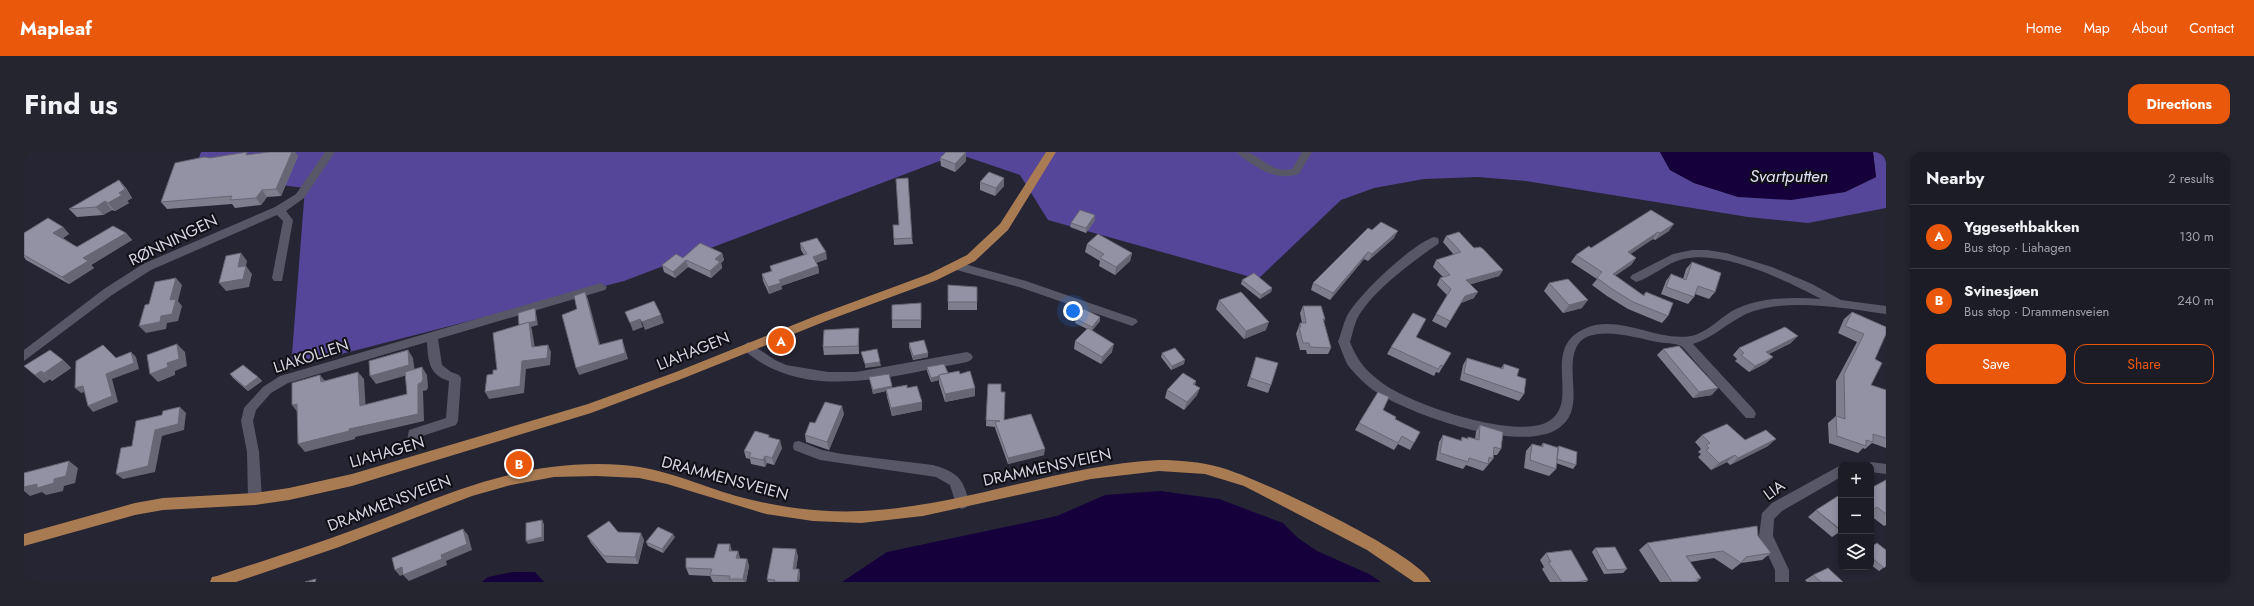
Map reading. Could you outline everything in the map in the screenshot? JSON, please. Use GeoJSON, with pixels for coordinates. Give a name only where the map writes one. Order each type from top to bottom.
{"type":"FeatureCollection","features":[{"type":"Feature","properties":{"kind":"main road","name":"LIAHAGEN"},"geometry":{"type":"LineString","coordinates":[[24,540],[135,509],[163,504],[255,499],[290,494],[352,480],[515,432],[636,392],[748,347],[934,277],[957,266],[982,249],[1004,227],[1050,152]]}},
{"type":"Feature","properties":{"kind":"main road","name":"DRAMMENSVEIEN"},"geometry":{"type":"LineString","coordinates":[[217,582],[353,536],[473,490],[513,479],[565,471],[630,472],[667,478],[737,502],[765,508],[825,516],[891,515],[962,503],[1070,478],[1135,466],[1182,466],[1204,469],[1254,484],[1282,497],[1371,546],[1402,565],[1424,582]]}},
{"type":"Feature","properties":{"kind":"street","name":"RØNNINGEN"},"geometry":{"type":"LineString","coordinates":[[24,356],[108,292],[147,267],[279,210],[300,196],[330,152]]}},
{"type":"Feature","properties":{"kind":"street"},"geometry":{"type":"LineString","coordinates":[[1242,152],[1276,174],[1286,174],[1295,172],[1307,152]]}},
{"type":"Feature","properties":{"kind":"street"},"geometry":{"type":"LineString","coordinates":[[278,278],[288,220],[279,210]]}},
{"type":"Feature","properties":{"kind":"street"},"geometry":{"type":"LineString","coordinates":[[1434,242],[1402,262],[1378,285],[1346,324],[1345,340],[1347,352],[1353,364],[1365,378],[1378,388],[1426,410],[1463,423],[1494,429],[1516,432],[1537,432],[1552,426],[1562,415],[1567,406],[1569,349],[1575,338],[1597,330],[1622,330],[1683,341],[1696,339],[1715,330],[1742,311],[1761,305],[1791,302],[1886,310]]}},
{"type":"Feature","properties":{"kind":"street"},"geometry":{"type":"LineString","coordinates":[[1636,278],[1672,258],[1693,254],[1718,256],[1762,268],[1823,294],[1840,305]]}},
{"type":"Feature","properties":{"kind":"street"},"geometry":{"type":"LineString","coordinates":[[957,266],[1022,284],[1132,322]]}},
{"type":"Feature","properties":{"kind":"street","name":"LIAKOLLEN"},"geometry":{"type":"LineString","coordinates":[[255,499],[253,452],[247,421],[250,408],[267,390],[284,379],[601,287]]}},
{"type":"Feature","properties":{"kind":"street"},"geometry":{"type":"LineString","coordinates":[[412,446],[413,434],[452,421],[455,378],[442,375],[435,368],[432,336]]}},
{"type":"Feature","properties":{"kind":"street"},"geometry":{"type":"LineString","coordinates":[[1683,341],[1750,414]]}},
{"type":"Feature","properties":{"kind":"street","name":"LIAHAGEN"},"geometry":{"type":"LineString","coordinates":[[748,347],[756,356],[777,366],[814,374],[842,377],[856,377],[967,358]]}},
{"type":"Feature","properties":{"kind":"street"},"geometry":{"type":"LineString","coordinates":[[799,446],[820,455],[933,470],[949,475],[956,482],[962,503]]}},
{"type":"Feature","properties":{"kind":"street"},"geometry":{"type":"LineString","coordinates":[[1874,467],[1886,469]]}},
{"type":"Feature","properties":{"kind":"street","name":"LIA"},"geometry":{"type":"LineString","coordinates":[[1782,582],[1782,570],[1766,536],[1767,517],[1777,507],[1838,472]]}},
{"type":"Feature","properties":{"kind":"shaded area"},"geometry":{"type":"Polygon","coordinates":[[[201,152],[1660,152],[1670,170],[1694,183],[1739,197],[1819,195],[1845,192],[1876,177],[1873,152],[1886,152],[1886,208],[1808,223],[1748,217],[1526,181],[1478,177],[1424,179],[1374,188],[1341,200],[1258,279],[1048,220],[1020,175],[958,154],[624,281],[291,367],[305,188],[193,174],[201,152]]]}},
{"type":"Feature","properties":{"kind":"water","name":"Svartputten"},"geometry":{"type":"Polygon","coordinates":[[[1660,152],[1873,152],[1876,177],[1845,192],[1791,200],[1738,197],[1694,183],[1670,170],[1660,152]]]}},
{"type":"Feature","properties":{"kind":"water"},"geometry":{"type":"Polygon","coordinates":[[[1160,491],[1219,499],[1283,523],[1298,538],[1317,551],[1369,574],[1381,582],[842,582],[887,552],[1057,516],[1105,495],[1160,491]]]}},
{"type":"Feature","properties":{"kind":"water"},"geometry":{"type":"Polygon","coordinates":[[[513,572],[535,572],[544,582],[482,582],[488,577],[513,572]]]}},
{"type":"Feature","properties":{"kind":"building"},"geometry":{"type":"Polygon","coordinates":[[[247,152],[246,155],[269,152],[292,152],[276,189],[262,190],[256,198],[230,200],[232,196],[161,202],[175,163],[204,157],[210,158],[247,152]]]}},
{"type":"Feature","properties":{"kind":"building"},"geometry":{"type":"Polygon","coordinates":[[[946,152],[966,152],[955,164],[940,158],[946,152]]]}},
{"type":"Feature","properties":{"kind":"building"},"geometry":{"type":"Polygon","coordinates":[[[989,172],[1004,178],[996,188],[980,182],[989,172]]]}},
{"type":"Feature","properties":{"kind":"building"},"geometry":{"type":"Polygon","coordinates":[[[908,178],[912,238],[894,239],[893,225],[899,225],[896,179],[908,178]]]}},
{"type":"Feature","properties":{"kind":"building"},"geometry":{"type":"Polygon","coordinates":[[[119,180],[125,189],[119,193],[122,195],[108,203],[105,201],[96,207],[69,209],[119,180]]]}},
{"type":"Feature","properties":{"kind":"building"},"geometry":{"type":"Polygon","coordinates":[[[1080,210],[1095,215],[1086,228],[1071,223],[1080,210]]]}},
{"type":"Feature","properties":{"kind":"building"},"geometry":{"type":"Polygon","coordinates":[[[1651,210],[1674,224],[1660,233],[1658,232],[1628,252],[1636,258],[1613,274],[1644,296],[1646,292],[1673,303],[1668,316],[1633,302],[1612,289],[1597,278],[1602,272],[1576,255],[1589,246],[1591,248],[1651,210]]]}},
{"type":"Feature","properties":{"kind":"building"},"geometry":{"type":"Polygon","coordinates":[[[48,218],[63,227],[53,233],[77,247],[113,226],[126,233],[83,258],[88,261],[62,277],[24,255],[24,233],[48,218]]]}},
{"type":"Feature","properties":{"kind":"building"},"geometry":{"type":"Polygon","coordinates":[[[1381,222],[1398,231],[1372,254],[1368,252],[1333,293],[1313,283],[1368,228],[1372,230],[1381,222]]]}},
{"type":"Feature","properties":{"kind":"building"},"geometry":{"type":"Polygon","coordinates":[[[1459,232],[1474,248],[1480,247],[1483,249],[1503,270],[1466,280],[1478,292],[1465,296],[1450,321],[1436,314],[1451,289],[1440,278],[1450,275],[1436,260],[1461,252],[1446,236],[1459,232]]]}},
{"type":"Feature","properties":{"kind":"building"},"geometry":{"type":"Polygon","coordinates":[[[1098,234],[1132,253],[1116,267],[1100,258],[1104,254],[1087,244],[1098,234]]]}},
{"type":"Feature","properties":{"kind":"building"},"geometry":{"type":"Polygon","coordinates":[[[817,238],[826,252],[813,257],[818,266],[779,280],[781,283],[768,287],[762,274],[772,271],[770,266],[807,254],[800,243],[817,238]]]}},
{"type":"Feature","properties":{"kind":"building"},"geometry":{"type":"Polygon","coordinates":[[[700,243],[722,253],[715,259],[720,262],[710,271],[686,260],[673,272],[662,265],[676,254],[683,258],[700,243]]]}},
{"type":"Feature","properties":{"kind":"building"},"geometry":{"type":"Polygon","coordinates":[[[241,253],[238,267],[246,266],[243,279],[219,283],[226,256],[241,253]]]}},
{"type":"Feature","properties":{"kind":"building"},"geometry":{"type":"Polygon","coordinates":[[[1692,262],[1721,273],[1715,292],[1698,286],[1694,297],[1666,287],[1671,274],[1686,280],[1692,262]]]}},
{"type":"Feature","properties":{"kind":"building"},"geometry":{"type":"Polygon","coordinates":[[[1254,273],[1272,288],[1261,295],[1242,280],[1254,273]]]}},
{"type":"Feature","properties":{"kind":"building"},"geometry":{"type":"Polygon","coordinates":[[[176,278],[170,300],[176,299],[172,314],[161,316],[160,322],[139,326],[145,305],[149,304],[155,282],[176,278]]]}},
{"type":"Feature","properties":{"kind":"building"},"geometry":{"type":"Polygon","coordinates":[[[1568,279],[1588,300],[1569,305],[1549,283],[1568,279]]]}},
{"type":"Feature","properties":{"kind":"building"},"geometry":{"type":"Polygon","coordinates":[[[948,285],[977,287],[977,302],[948,302],[948,285]]]}},
{"type":"Feature","properties":{"kind":"building"},"geometry":{"type":"Polygon","coordinates":[[[585,292],[599,345],[622,339],[625,353],[576,368],[562,315],[577,309],[574,296],[585,292]]]}},
{"type":"Feature","properties":{"kind":"building"},"geometry":{"type":"Polygon","coordinates":[[[1241,292],[1269,322],[1246,331],[1219,300],[1241,292]]]}},
{"type":"Feature","properties":{"kind":"building"},"geometry":{"type":"Polygon","coordinates":[[[654,301],[661,315],[642,322],[640,319],[630,323],[625,312],[654,301]]]}},
{"type":"Feature","properties":{"kind":"building"},"geometry":{"type":"Polygon","coordinates":[[[921,303],[921,320],[892,320],[892,305],[921,303]]]}},
{"type":"Feature","properties":{"kind":"building"},"geometry":{"type":"Polygon","coordinates":[[[1303,306],[1321,306],[1331,348],[1310,347],[1309,343],[1303,343],[1299,327],[1301,327],[1300,323],[1306,323],[1303,306]]]}},
{"type":"Feature","properties":{"kind":"building"},"geometry":{"type":"Polygon","coordinates":[[[535,308],[536,321],[519,325],[518,313],[535,308]]]}},
{"type":"Feature","properties":{"kind":"building"},"geometry":{"type":"Polygon","coordinates":[[[1084,309],[1100,317],[1092,327],[1076,319],[1084,309]]]}},
{"type":"Feature","properties":{"kind":"building"},"geometry":{"type":"Polygon","coordinates":[[[1852,312],[1886,327],[1886,334],[1875,359],[1882,363],[1871,385],[1886,390],[1886,438],[1873,434],[1873,442],[1866,440],[1866,446],[1837,436],[1836,416],[1845,419],[1844,374],[1864,334],[1845,326],[1852,312]]]}},
{"type":"Feature","properties":{"kind":"building"},"geometry":{"type":"Polygon","coordinates":[[[1413,313],[1426,319],[1416,337],[1451,353],[1443,366],[1441,365],[1438,369],[1391,347],[1413,313]]]}},
{"type":"Feature","properties":{"kind":"building"},"geometry":{"type":"Polygon","coordinates":[[[529,322],[532,347],[548,345],[547,358],[522,361],[520,386],[485,392],[487,375],[493,374],[493,370],[497,370],[493,333],[529,322]]]}},
{"type":"Feature","properties":{"kind":"building"},"geometry":{"type":"Polygon","coordinates":[[[1785,327],[1798,336],[1766,352],[1773,357],[1755,366],[1741,355],[1744,353],[1739,348],[1785,327]]]}},
{"type":"Feature","properties":{"kind":"building"},"geometry":{"type":"Polygon","coordinates":[[[859,328],[858,346],[823,347],[824,330],[859,328]]]}},
{"type":"Feature","properties":{"kind":"building"},"geometry":{"type":"Polygon","coordinates":[[[1088,328],[1114,344],[1102,357],[1075,341],[1088,328]]]}},
{"type":"Feature","properties":{"kind":"building"},"geometry":{"type":"Polygon","coordinates":[[[924,340],[928,353],[913,356],[909,343],[924,340]]]}},
{"type":"Feature","properties":{"kind":"building"},"geometry":{"type":"Polygon","coordinates":[[[177,344],[179,359],[167,363],[168,367],[150,374],[147,355],[177,344]]]}},
{"type":"Feature","properties":{"kind":"building"},"geometry":{"type":"Polygon","coordinates":[[[103,345],[116,358],[131,352],[134,363],[106,374],[112,396],[88,406],[83,386],[75,388],[76,361],[103,345]]]}},
{"type":"Feature","properties":{"kind":"building"},"geometry":{"type":"Polygon","coordinates":[[[1679,346],[1718,388],[1699,392],[1663,349],[1679,346]]]}},
{"type":"Feature","properties":{"kind":"building"},"geometry":{"type":"Polygon","coordinates":[[[1175,348],[1185,360],[1172,366],[1162,353],[1175,348]]]}},
{"type":"Feature","properties":{"kind":"building"},"geometry":{"type":"Polygon","coordinates":[[[877,349],[880,362],[865,364],[861,352],[877,349]]]}},
{"type":"Feature","properties":{"kind":"building"},"geometry":{"type":"Polygon","coordinates":[[[50,350],[63,360],[44,373],[41,371],[35,375],[24,366],[50,350]]]}},
{"type":"Feature","properties":{"kind":"building"},"geometry":{"type":"Polygon","coordinates":[[[408,350],[409,365],[370,376],[369,361],[408,350]]]}},
{"type":"Feature","properties":{"kind":"building"},"geometry":{"type":"Polygon","coordinates":[[[1256,357],[1278,363],[1271,385],[1250,378],[1256,357]]]}},
{"type":"Feature","properties":{"kind":"building"},"geometry":{"type":"Polygon","coordinates":[[[1467,358],[1503,369],[1504,364],[1519,369],[1517,376],[1526,379],[1524,394],[1464,373],[1467,358]]]}},
{"type":"Feature","properties":{"kind":"building"},"geometry":{"type":"Polygon","coordinates":[[[944,364],[948,373],[931,378],[927,367],[944,364]]]}},
{"type":"Feature","properties":{"kind":"building"},"geometry":{"type":"Polygon","coordinates":[[[243,365],[258,377],[245,387],[230,374],[243,365]]]}},
{"type":"Feature","properties":{"kind":"building"},"geometry":{"type":"Polygon","coordinates":[[[422,367],[423,379],[422,382],[418,384],[418,414],[349,429],[349,431],[298,444],[297,404],[292,405],[292,383],[320,375],[321,382],[358,372],[360,406],[407,394],[405,372],[422,367]]]}},
{"type":"Feature","properties":{"kind":"building"},"geometry":{"type":"Polygon","coordinates":[[[959,371],[960,374],[970,371],[975,388],[945,394],[939,375],[959,371]]]}},
{"type":"Feature","properties":{"kind":"building"},"geometry":{"type":"Polygon","coordinates":[[[1183,373],[1196,381],[1193,384],[1200,388],[1187,402],[1167,390],[1183,373]]]}},
{"type":"Feature","properties":{"kind":"building"},"geometry":{"type":"Polygon","coordinates":[[[889,374],[892,386],[873,390],[869,377],[889,374]]]}},
{"type":"Feature","properties":{"kind":"building"},"geometry":{"type":"Polygon","coordinates":[[[988,384],[1001,384],[1001,392],[1005,392],[1004,420],[1031,414],[1045,449],[1008,458],[995,422],[1000,421],[986,420],[988,384]]]}},
{"type":"Feature","properties":{"kind":"building"},"geometry":{"type":"Polygon","coordinates":[[[907,385],[907,388],[917,386],[922,402],[891,408],[886,389],[907,385]]]}},
{"type":"Feature","properties":{"kind":"building"},"geometry":{"type":"Polygon","coordinates":[[[1378,392],[1389,397],[1383,410],[1396,417],[1395,419],[1420,432],[1414,443],[1402,436],[1398,443],[1359,423],[1378,392]]]}},
{"type":"Feature","properties":{"kind":"building"},"geometry":{"type":"Polygon","coordinates":[[[825,402],[842,406],[827,442],[805,435],[810,422],[815,423],[825,402]]]}},
{"type":"Feature","properties":{"kind":"building"},"geometry":{"type":"Polygon","coordinates":[[[180,407],[178,424],[155,430],[148,466],[116,474],[121,448],[132,446],[136,421],[162,415],[163,411],[180,407]]]}},
{"type":"Feature","properties":{"kind":"building"},"geometry":{"type":"Polygon","coordinates":[[[1727,424],[1745,440],[1766,430],[1776,439],[1738,458],[1735,455],[1719,463],[1706,450],[1709,448],[1706,445],[1710,443],[1702,435],[1727,424]]]}},
{"type":"Feature","properties":{"kind":"building"},"geometry":{"type":"Polygon","coordinates":[[[1480,425],[1503,432],[1501,449],[1494,447],[1493,459],[1489,457],[1488,464],[1469,458],[1468,462],[1440,453],[1443,435],[1462,441],[1462,437],[1479,440],[1480,425]]]}},
{"type":"Feature","properties":{"kind":"building"},"geometry":{"type":"Polygon","coordinates":[[[755,431],[769,435],[768,437],[780,440],[772,458],[765,456],[763,460],[749,457],[751,453],[744,451],[755,431]]]}},
{"type":"Feature","properties":{"kind":"building"},"geometry":{"type":"Polygon","coordinates":[[[1543,443],[1558,448],[1556,469],[1530,460],[1532,444],[1543,447],[1543,443]]]}},
{"type":"Feature","properties":{"kind":"building"},"geometry":{"type":"Polygon","coordinates":[[[1559,446],[1577,452],[1576,465],[1557,459],[1559,446]]]}},
{"type":"Feature","properties":{"kind":"building"},"geometry":{"type":"Polygon","coordinates":[[[69,461],[66,476],[54,479],[54,483],[37,488],[37,484],[24,487],[24,473],[69,461]]]}},
{"type":"Feature","properties":{"kind":"building"},"geometry":{"type":"Polygon","coordinates":[[[1886,480],[1886,514],[1877,507],[1874,509],[1874,486],[1886,480]]]}},
{"type":"Feature","properties":{"kind":"building"},"geometry":{"type":"Polygon","coordinates":[[[1838,496],[1838,528],[1816,510],[1838,496]]]}},
{"type":"Feature","properties":{"kind":"building"},"geometry":{"type":"Polygon","coordinates":[[[542,520],[542,537],[526,541],[526,523],[542,520]]]}},
{"type":"Feature","properties":{"kind":"building"},"geometry":{"type":"Polygon","coordinates":[[[609,521],[618,532],[641,533],[635,557],[604,556],[587,536],[609,521]]]}},
{"type":"Feature","properties":{"kind":"building"},"geometry":{"type":"Polygon","coordinates":[[[1757,526],[1758,536],[1771,553],[1746,557],[1741,563],[1723,551],[1686,556],[1701,578],[1697,579],[1698,581],[1692,582],[1672,582],[1647,543],[1757,526]]]}},
{"type":"Feature","properties":{"kind":"building"},"geometry":{"type":"Polygon","coordinates":[[[658,527],[673,534],[662,549],[646,542],[658,527]]]}},
{"type":"Feature","properties":{"kind":"building"},"geometry":{"type":"Polygon","coordinates":[[[463,529],[467,544],[441,555],[442,559],[403,575],[402,567],[395,570],[392,558],[463,529]]]}},
{"type":"Feature","properties":{"kind":"building"},"geometry":{"type":"Polygon","coordinates":[[[1877,543],[1886,550],[1886,566],[1884,568],[1874,560],[1874,545],[1877,543]]]}},
{"type":"Feature","properties":{"kind":"building"},"geometry":{"type":"Polygon","coordinates":[[[718,544],[730,544],[729,551],[738,551],[736,558],[747,559],[743,579],[729,579],[730,576],[710,575],[712,569],[686,568],[686,558],[714,558],[718,544]]]}},
{"type":"Feature","properties":{"kind":"building"},"geometry":{"type":"Polygon","coordinates":[[[1615,547],[1627,569],[1607,570],[1595,548],[1615,547]]]}},
{"type":"Feature","properties":{"kind":"building"},"geometry":{"type":"Polygon","coordinates":[[[773,548],[796,549],[793,569],[799,569],[797,582],[774,582],[775,580],[767,579],[773,548]]]}},
{"type":"Feature","properties":{"kind":"building"},"geometry":{"type":"Polygon","coordinates":[[[1571,550],[1588,580],[1562,582],[1548,562],[1551,562],[1546,553],[1571,550]]]}},
{"type":"Feature","properties":{"kind":"building"},"geometry":{"type":"Polygon","coordinates":[[[1828,568],[1843,582],[1821,582],[1813,575],[1828,568]]]}},
{"type":"Feature","properties":{"kind":"building"},"geometry":{"type":"Polygon","coordinates":[[[316,579],[315,582],[305,582],[316,579]]]}},
{"type":"Feature","properties":{"kind":"place","name":"Yggesethbakken"},"geometry":{"type":"Point","coordinates":[781,341]}},
{"type":"Feature","properties":{"kind":"place","name":"Svinesjøen"},"geometry":{"type":"Point","coordinates":[519,464]}}]}
